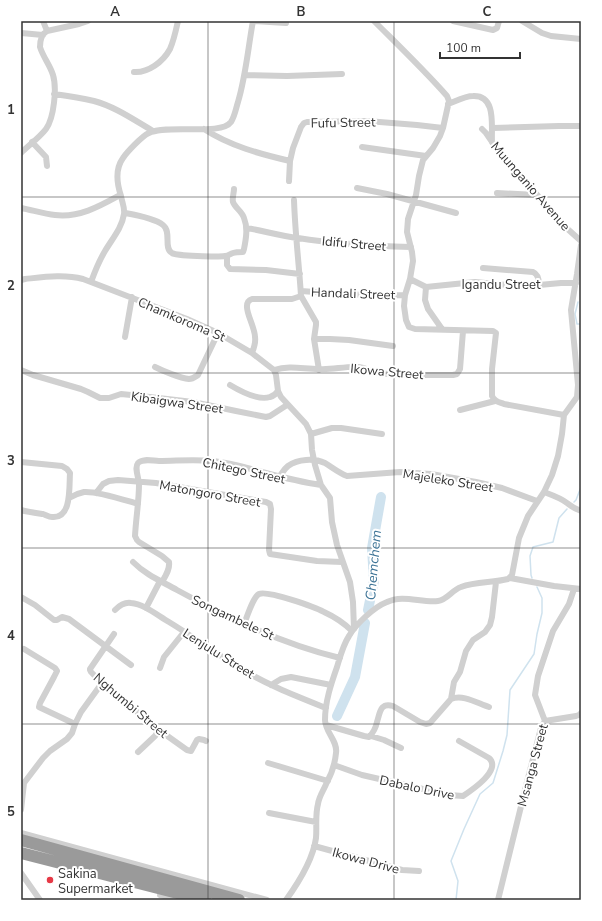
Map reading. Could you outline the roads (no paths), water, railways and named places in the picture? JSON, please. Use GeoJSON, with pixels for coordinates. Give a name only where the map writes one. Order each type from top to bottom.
{"type":"FeatureCollection","features":[{"type":"Feature","properties":{"kind":"highway"},"geometry":{"type":"LineString","coordinates":[[21,840],[239,900]]}},
{"type":"Feature","properties":{"kind":"highway"},"geometry":{"type":"LineString","coordinates":[[21,853],[205,900]]}},
{"type":"Feature","properties":{"kind":"street"},"geometry":{"type":"LineString","coordinates":[[21,153],[49,125],[54,108],[54,77],[40,47],[45,33],[43,21]]}},
{"type":"Feature","properties":{"kind":"street"},"geometry":{"type":"LineString","coordinates":[[21,33],[45,33],[88,21]]}},
{"type":"Feature","properties":{"kind":"street"},"geometry":{"type":"LineString","coordinates":[[134,72],[145,72],[164,58],[172,45],[178,21]]}},
{"type":"Feature","properties":{"kind":"street"},"geometry":{"type":"LineString","coordinates":[[91,282],[100,261],[119,230],[124,213],[124,204],[120,195],[117,177],[120,163],[124,157],[145,135],[153,131],[204,129],[223,127],[230,123],[234,116],[245,75],[254,21],[286,23]]}},
{"type":"Feature","properties":{"kind":"street"},"geometry":{"type":"LineString","coordinates":[[374,21],[428,75],[448,98],[443,128],[437,141],[423,160],[418,188],[408,219],[407,228],[413,261],[404,306],[406,320],[409,327],[419,330],[442,329],[493,331],[496,333],[492,396],[496,401],[504,404],[564,415]]}},
{"type":"Feature","properties":{"kind":"street"},"geometry":{"type":"LineString","coordinates":[[453,21],[493,30],[497,28],[499,21]]}},
{"type":"Feature","properties":{"kind":"street"},"geometry":{"type":"LineString","coordinates":[[522,21],[551,36],[581,39]]}},
{"type":"Feature","properties":{"kind":"street"},"geometry":{"type":"LineString","coordinates":[[245,75],[288,76],[342,74]]}},
{"type":"Feature","properties":{"kind":"street"},"geometry":{"type":"LineString","coordinates":[[54,94],[84,99],[106,105],[122,112],[153,131]]}},
{"type":"Feature","properties":{"kind":"street"},"geometry":{"type":"LineString","coordinates":[[448,104],[469,97],[479,96],[486,100],[488,103],[493,128],[492,142]]}},
{"type":"Feature","properties":{"kind":"street","name":"Fufu Street"},"geometry":{"type":"LineString","coordinates":[[289,181],[290,161],[293,148],[301,127],[307,122],[367,121],[443,128]]}},
{"type":"Feature","properties":{"kind":"street"},"geometry":{"type":"LineString","coordinates":[[493,128],[581,126]]}},
{"type":"Feature","properties":{"kind":"street"},"geometry":{"type":"LineString","coordinates":[[204,129],[215,137],[236,146],[290,161]]}},
{"type":"Feature","properties":{"kind":"street","name":"Muunganio Avenue"},"geometry":{"type":"LineString","coordinates":[[482,129],[499,152],[562,224],[581,241]]}},
{"type":"Feature","properties":{"kind":"street"},"geometry":{"type":"LineString","coordinates":[[32,142],[46,157],[47,166]]}},
{"type":"Feature","properties":{"kind":"street"},"geometry":{"type":"LineString","coordinates":[[362,147],[426,156]]}},
{"type":"Feature","properties":{"kind":"street"},"geometry":{"type":"LineString","coordinates":[[357,188],[386,194],[456,213]]}},
{"type":"Feature","properties":{"kind":"street"},"geometry":{"type":"LineString","coordinates":[[124,213],[155,221],[163,225],[167,232],[168,244],[172,253],[215,257],[228,256],[233,253],[243,252],[247,228],[241,211],[234,204],[234,190]]}},
{"type":"Feature","properties":{"kind":"street"},"geometry":{"type":"LineString","coordinates":[[497,193],[537,195]]}},
{"type":"Feature","properties":{"kind":"street"},"geometry":{"type":"LineString","coordinates":[[21,208],[52,215],[65,216],[89,211],[120,195]]}},
{"type":"Feature","properties":{"kind":"street"},"geometry":{"type":"LineString","coordinates":[[294,200],[301,294],[315,319],[316,325],[314,339],[319,370]]}},
{"type":"Feature","properties":{"kind":"street","name":"Idifu Street"},"geometry":{"type":"LineString","coordinates":[[247,228],[296,238],[373,246],[411,247]]}},
{"type":"Feature","properties":{"kind":"street"},"geometry":{"type":"LineString","coordinates":[[286,900],[293,891],[304,870],[314,846],[318,804],[334,765],[336,752],[336,746],[326,725],[326,708],[331,685],[340,658],[347,640],[353,630],[379,606],[390,600],[411,599],[440,601],[453,591],[469,584],[508,580],[513,573],[519,538],[528,516],[544,492],[552,474],[558,456],[564,415],[574,402],[579,391],[571,310],[581,245]]}},
{"type":"Feature","properties":{"kind":"street"},"geometry":{"type":"LineString","coordinates":[[228,256],[228,265],[230,269],[266,270],[300,274]]}},
{"type":"Feature","properties":{"kind":"street"},"geometry":{"type":"LineString","coordinates":[[483,268],[533,272],[538,277],[539,285]]}},
{"type":"Feature","properties":{"kind":"street","name":"Chamkoroma St"},"geometry":{"type":"LineString","coordinates":[[21,280],[54,276],[83,278],[188,318],[218,333],[252,353],[274,370]]}},
{"type":"Feature","properties":{"kind":"street"},"geometry":{"type":"LineString","coordinates":[[410,279],[426,288],[428,308],[442,329]]}},
{"type":"Feature","properties":{"kind":"street","name":"Igandu Street"},"geometry":{"type":"LineString","coordinates":[[426,288],[475,282],[518,286],[576,283]]}},
{"type":"Feature","properties":{"kind":"street"},"geometry":{"type":"LineString","coordinates":[[252,353],[256,342],[246,308],[249,300],[292,299],[301,294]]}},
{"type":"Feature","properties":{"kind":"street","name":"Handali Street"},"geometry":{"type":"LineString","coordinates":[[301,294],[382,296],[405,295]]}},
{"type":"Feature","properties":{"kind":"street"},"geometry":{"type":"LineString","coordinates":[[125,337],[132,297]]}},
{"type":"Feature","properties":{"kind":"street","name":"Ikowa Street"},"geometry":{"type":"LineString","coordinates":[[274,370],[294,367],[319,370],[358,367],[378,372],[414,375],[458,374],[460,369],[463,331]]}},
{"type":"Feature","properties":{"kind":"street"},"geometry":{"type":"LineString","coordinates":[[155,367],[189,379],[194,378],[198,375],[218,333]]}},
{"type":"Feature","properties":{"kind":"street"},"geometry":{"type":"LineString","coordinates":[[314,339],[349,340],[393,346]]}},
{"type":"Feature","properties":{"kind":"street","name":"Kibaigwa Street"},"geometry":{"type":"LineString","coordinates":[[21,370],[81,389],[100,398],[109,398],[121,394],[141,396],[193,402],[263,416],[270,416],[287,405]]}},
{"type":"Feature","properties":{"kind":"street"},"geometry":{"type":"LineString","coordinates":[[274,370],[280,397],[306,424],[312,434],[314,460],[321,486],[330,498],[332,522],[342,562],[348,573],[353,602],[353,630]]}},
{"type":"Feature","properties":{"kind":"street"},"geometry":{"type":"LineString","coordinates":[[230,385],[242,392],[260,398],[270,397],[278,391]]}},
{"type":"Feature","properties":{"kind":"street"},"geometry":{"type":"LineString","coordinates":[[460,410],[496,401]]}},
{"type":"Feature","properties":{"kind":"street"},"geometry":{"type":"LineString","coordinates":[[312,434],[332,428],[382,434]]}},
{"type":"Feature","properties":{"kind":"street","name":"Chitego Street"},"geometry":{"type":"LineString","coordinates":[[161,581],[168,571],[169,562],[139,542],[135,537],[139,482],[137,465],[139,462],[144,460],[212,461],[241,466],[321,486]]}},
{"type":"Feature","properties":{"kind":"street"},"geometry":{"type":"LineString","coordinates":[[280,476],[288,466],[314,460]]}},
{"type":"Feature","properties":{"kind":"street","name":"Majeleko Street"},"geometry":{"type":"LineString","coordinates":[[314,460],[325,463],[340,474],[347,476],[400,472],[431,474],[495,486],[537,501]]}},
{"type":"Feature","properties":{"kind":"street"},"geometry":{"type":"LineString","coordinates":[[21,462],[62,466],[70,474],[69,498],[66,510],[62,514],[52,517],[21,510]]}},
{"type":"Feature","properties":{"kind":"street"},"geometry":{"type":"LineString","coordinates":[[96,493],[103,484],[109,481],[118,480],[139,482]]}},
{"type":"Feature","properties":{"kind":"street","name":"Matongoro Street"},"geometry":{"type":"LineString","coordinates":[[139,482],[152,482],[268,503],[270,504],[271,509],[269,538],[270,554],[317,561],[342,562]]}},
{"type":"Feature","properties":{"kind":"street"},"geometry":{"type":"LineString","coordinates":[[69,498],[83,492],[96,493],[138,504]]}},
{"type":"Feature","properties":{"kind":"street"},"geometry":{"type":"LineString","coordinates":[[544,492],[567,502],[572,507],[581,511]]}},
{"type":"Feature","properties":{"kind":"street","name":"Songambele St"},"geometry":{"type":"LineString","coordinates":[[133,562],[142,570],[161,581],[244,624],[303,647],[340,658]]}},
{"type":"Feature","properties":{"kind":"street"},"geometry":{"type":"LineString","coordinates":[[510,578],[581,589]]}},
{"type":"Feature","properties":{"kind":"street"},"geometry":{"type":"LineString","coordinates":[[146,608],[161,581]]}},
{"type":"Feature","properties":{"kind":"street"},"geometry":{"type":"LineString","coordinates":[[371,736],[377,723],[380,711],[385,705],[389,704],[424,724],[428,724],[433,720],[450,699],[454,682],[460,672],[466,651],[473,640],[487,629],[491,623],[496,582]]}},
{"type":"Feature","properties":{"kind":"street","name":"Msanga Street"},"geometry":{"type":"LineString","coordinates":[[498,900],[541,728],[546,721],[535,695],[535,688],[554,631],[569,604],[574,588]]}},
{"type":"Feature","properties":{"kind":"street"},"geometry":{"type":"LineString","coordinates":[[244,624],[255,598],[261,593],[266,593],[284,597],[323,611],[340,620],[353,630]]}},
{"type":"Feature","properties":{"kind":"street"},"geometry":{"type":"LineString","coordinates":[[21,597],[35,605],[54,620],[62,617],[69,619],[130,665]]}},
{"type":"Feature","properties":{"kind":"street","name":"Lenjulu Street"},"geometry":{"type":"LineString","coordinates":[[115,610],[127,603],[132,603],[146,608],[238,667],[271,685],[326,708]]}},
{"type":"Feature","properties":{"kind":"street"},"geometry":{"type":"LineString","coordinates":[[160,668],[164,657],[184,632]]}},
{"type":"Feature","properties":{"kind":"street","name":"Nghumbi Street"},"geometry":{"type":"LineString","coordinates":[[114,634],[90,670],[102,683],[159,730],[189,751],[191,751],[199,739],[206,741]]}},
{"type":"Feature","properties":{"kind":"street"},"geometry":{"type":"LineString","coordinates":[[24,648],[55,668],[57,671],[40,703],[40,707],[75,724]]}},
{"type":"Feature","properties":{"kind":"street"},"geometry":{"type":"LineString","coordinates":[[271,685],[281,679],[291,677],[331,685]]}},
{"type":"Feature","properties":{"kind":"street"},"geometry":{"type":"LineString","coordinates":[[21,810],[23,786],[39,763],[72,733],[81,712],[102,683]]}},
{"type":"Feature","properties":{"kind":"street"},"geometry":{"type":"LineString","coordinates":[[450,699],[461,697],[489,707]]}},
{"type":"Feature","properties":{"kind":"street"},"geometry":{"type":"LineString","coordinates":[[546,721],[576,716],[581,712]]}},
{"type":"Feature","properties":{"kind":"street"},"geometry":{"type":"LineString","coordinates":[[326,725],[364,736],[371,736],[401,748]]}},
{"type":"Feature","properties":{"kind":"street"},"geometry":{"type":"LineString","coordinates":[[138,752],[155,736],[159,730]]}},
{"type":"Feature","properties":{"kind":"street","name":"Dabalo Drive"},"geometry":{"type":"LineString","coordinates":[[334,765],[362,774],[449,795],[462,796],[481,782],[488,775],[493,765],[489,758],[459,742]]}},
{"type":"Feature","properties":{"kind":"street"},"geometry":{"type":"LineString","coordinates":[[268,763],[328,781]]}},
{"type":"Feature","properties":{"kind":"street"},"geometry":{"type":"LineString","coordinates":[[269,813],[316,822]]}},
{"type":"Feature","properties":{"kind":"street"},"geometry":{"type":"LineString","coordinates":[[21,833],[267,900]]}},
{"type":"Feature","properties":{"kind":"street","name":"Ikowa Drive"},"geometry":{"type":"LineString","coordinates":[[314,846],[402,870],[419,871]]}},
{"type":"Feature","properties":{"kind":"street"},"geometry":{"type":"LineString","coordinates":[[21,857],[180,900]]}},
{"type":"Feature","properties":{"kind":"street"},"geometry":{"type":"LineString","coordinates":[[21,873],[40,900]]}},
{"type":"Feature","properties":{"kind":"waterway"},"geometry":{"type":"LineString","coordinates":[[578,302],[575,314],[577,324],[581,324]]}},
{"type":"Feature","properties":{"kind":"waterway"},"geometry":{"type":"LineString","coordinates":[[574,502],[581,487]]}},
{"type":"Feature","properties":{"kind":"waterway","name":"Chemchem"},"geometry":{"type":"LineString","coordinates":[[368,610],[374,581],[372,548],[381,497]]}},
{"type":"Feature","properties":{"kind":"waterway"},"geometry":{"type":"LineString","coordinates":[[532,578],[530,556],[533,547],[553,542],[559,518],[567,509]]}},
{"type":"Feature","properties":{"kind":"waterway"},"geometry":{"type":"LineString","coordinates":[[456,900],[458,881],[451,861],[480,794],[493,783],[507,735],[510,690],[534,654],[542,613],[542,598],[537,587]]}},
{"type":"Feature","properties":{"kind":"waterway"},"geometry":{"type":"LineString","coordinates":[[337,716],[355,677],[365,623]]}},
{"type":"Feature","properties":{"kind":"place","name":"Sakina Supermarket"},"geometry":{"type":"Point","coordinates":[50,880]}}]}
